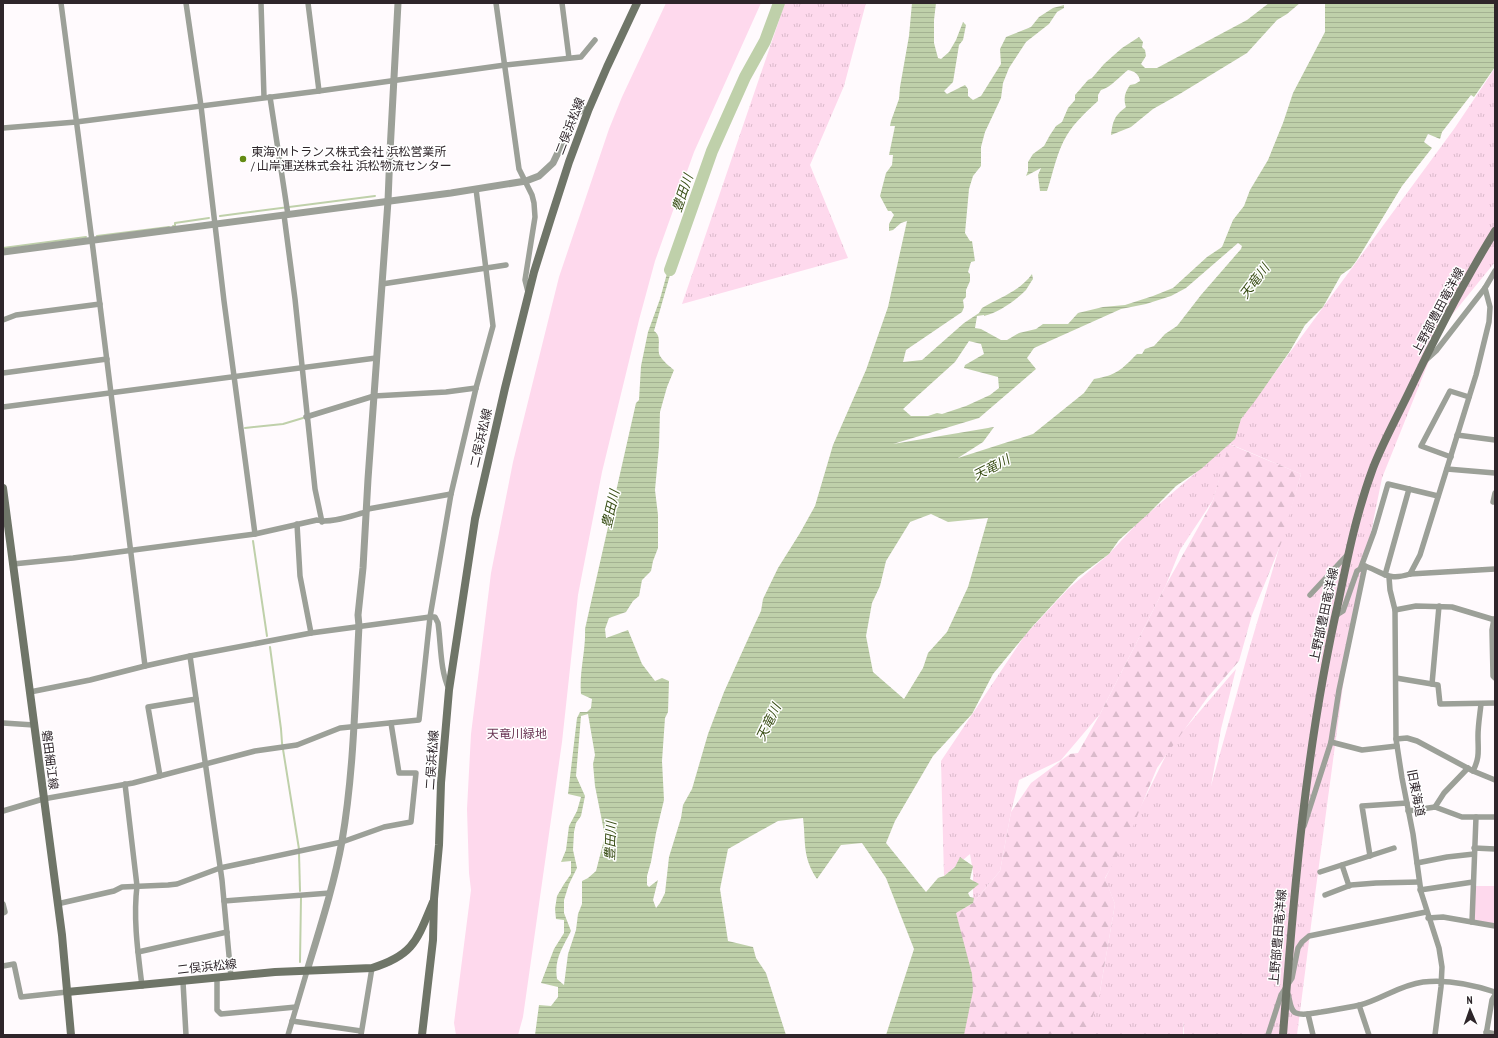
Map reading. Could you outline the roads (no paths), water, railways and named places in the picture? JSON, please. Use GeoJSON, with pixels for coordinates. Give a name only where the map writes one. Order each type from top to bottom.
{"type":"FeatureCollection","features":[{"type":"Feature","properties":{"kind":"main road","name":"二俣浜松線"},"geometry":{"type":"LineString","coordinates":[[422,1035],[433,940],[441,783],[449,690],[475,519],[501,403],[529,295],[555,204],[588,111],[637,3]]}},
{"type":"Feature","properties":{"kind":"main road","name":"上野部豊田竜洋線"},"geometry":{"type":"LineString","coordinates":[[1283,1035],[1294,887],[1310,756],[1335,616],[1356,523],[1373,468],[1424,362],[1495,232]]}},
{"type":"Feature","properties":{"kind":"main road","name":"磐田細江線"},"geometry":{"type":"LineString","coordinates":[[3,488],[65,963],[71,1035]]}},
{"type":"Feature","properties":{"kind":"main road","name":"二俣浜松線"},"geometry":{"type":"LineString","coordinates":[[67,992],[142,986],[275,972],[372,968],[386,964],[400,956],[413,945],[434,899]]}},
{"type":"Feature","properties":{"kind":"street"},"geometry":{"type":"LineString","coordinates":[[60,3],[92,241],[145,666]]}},
{"type":"Feature","properties":{"kind":"street"},"geometry":{"type":"LineString","coordinates":[[186,3],[201,106],[255,534]]}},
{"type":"Feature","properties":{"kind":"street"},"geometry":{"type":"LineString","coordinates":[[261,3],[267,97],[286,211],[306,417],[315,489],[322,522]]}},
{"type":"Feature","properties":{"kind":"street"},"geometry":{"type":"LineString","coordinates":[[308,3],[319,91]]}},
{"type":"Feature","properties":{"kind":"street"},"geometry":{"type":"LineString","coordinates":[[288,1035],[330,893],[342,842],[348,796],[359,626],[358,615],[363,568],[376,358],[388,202],[398,3]]}},
{"type":"Feature","properties":{"kind":"street"},"geometry":{"type":"LineString","coordinates":[[496,3],[519,169],[532,195],[535,217],[526,276],[526,285],[529,295]]}},
{"type":"Feature","properties":{"kind":"street"},"geometry":{"type":"LineString","coordinates":[[562,3],[569,58]]}},
{"type":"Feature","properties":{"kind":"street"},"geometry":{"type":"LineString","coordinates":[[3,128],[76,122],[319,91],[504,65],[581,57],[595,40]]}},
{"type":"Feature","properties":{"kind":"street"},"geometry":{"type":"LineString","coordinates":[[3,252],[215,224],[286,211],[388,202],[526,181],[539,176],[553,163],[569,134],[577,113],[583,109],[588,111]]}},
{"type":"Feature","properties":{"kind":"street"},"geometry":{"type":"LineString","coordinates":[[3,811],[44,799],[160,776],[255,751],[297,745],[340,728],[419,720],[430,617],[451,494],[476,388],[493,326],[476,189]]}},
{"type":"Feature","properties":{"kind":"street"},"geometry":{"type":"LineString","coordinates":[[382,284],[506,264]]}},
{"type":"Feature","properties":{"kind":"street"},"geometry":{"type":"LineString","coordinates":[[1424,362],[1436,351],[1485,288],[1495,270]]}},
{"type":"Feature","properties":{"kind":"street"},"geometry":{"type":"LineString","coordinates":[[1410,574],[1420,555],[1476,375],[1489,322],[1490,307],[1485,288]]}},
{"type":"Feature","properties":{"kind":"street"},"geometry":{"type":"LineString","coordinates":[[3,320],[16,315],[100,304]]}},
{"type":"Feature","properties":{"kind":"street"},"geometry":{"type":"LineString","coordinates":[[3,406],[376,358]]}},
{"type":"Feature","properties":{"kind":"street"},"geometry":{"type":"LineString","coordinates":[[3,372],[107,359]]}},
{"type":"Feature","properties":{"kind":"street"},"geometry":{"type":"LineString","coordinates":[[306,417],[374,396],[397,396],[476,388]]}},
{"type":"Feature","properties":{"kind":"street"},"geometry":{"type":"LineString","coordinates":[[1450,457],[1421,446],[1450,391],[1469,397]]}},
{"type":"Feature","properties":{"kind":"street"},"geometry":{"type":"LineString","coordinates":[[1457,435],[1495,440]]}},
{"type":"Feature","properties":{"kind":"street"},"geometry":{"type":"LineString","coordinates":[[1447,469],[1495,473]]}},
{"type":"Feature","properties":{"kind":"street"},"geometry":{"type":"LineString","coordinates":[[1300,834],[1308,818],[1331,742],[1339,690],[1363,567],[1388,484],[1438,496]]}},
{"type":"Feature","properties":{"kind":"street"},"geometry":{"type":"LineString","coordinates":[[1387,576],[1409,489]]}},
{"type":"Feature","properties":{"kind":"street"},"geometry":{"type":"LineString","coordinates":[[1495,493],[1493,502],[1495,502]]}},
{"type":"Feature","properties":{"kind":"street"},"geometry":{"type":"LineString","coordinates":[[13,564],[131,551],[255,534],[317,520],[322,522],[366,512],[368,509],[451,494]]}},
{"type":"Feature","properties":{"kind":"street"},"geometry":{"type":"LineString","coordinates":[[297,524],[300,576],[311,633]]}},
{"type":"Feature","properties":{"kind":"street"},"geometry":{"type":"LineString","coordinates":[[1310,595],[1349,553]]}},
{"type":"Feature","properties":{"kind":"street"},"geometry":{"type":"LineString","coordinates":[[1335,616],[1343,611],[1357,570],[1363,567],[1387,576],[1399,578],[1410,574],[1495,569]]}},
{"type":"Feature","properties":{"kind":"street","name":"旧東海道"},"geometry":{"type":"LineString","coordinates":[[1387,576],[1395,610],[1396,739],[1417,863],[1420,890],[1439,948],[1442,967],[1435,1035]]}},
{"type":"Feature","properties":{"kind":"street"},"geometry":{"type":"LineString","coordinates":[[1395,610],[1416,606],[1452,607],[1494,620],[1492,630],[1493,676],[1495,678]]}},
{"type":"Feature","properties":{"kind":"street"},"geometry":{"type":"LineString","coordinates":[[1432,684],[1439,606]]}},
{"type":"Feature","properties":{"kind":"street"},"geometry":{"type":"LineString","coordinates":[[30,692],[90,680],[190,656],[311,633],[430,617],[435,617],[438,623],[444,671],[449,690]]}},
{"type":"Feature","properties":{"kind":"street"},"geometry":{"type":"LineString","coordinates":[[190,656],[220,868],[231,977]]}},
{"type":"Feature","properties":{"kind":"street"},"geometry":{"type":"LineString","coordinates":[[1396,678],[1438,685],[1440,704],[1495,703]]}},
{"type":"Feature","properties":{"kind":"street"},"geometry":{"type":"LineString","coordinates":[[160,776],[148,707],[196,699]]}},
{"type":"Feature","properties":{"kind":"street"},"geometry":{"type":"LineString","coordinates":[[1435,807],[1448,789],[1471,769],[1478,760],[1478,735],[1481,704]]}},
{"type":"Feature","properties":{"kind":"street"},"geometry":{"type":"LineString","coordinates":[[3,723],[34,725]]}},
{"type":"Feature","properties":{"kind":"street"},"geometry":{"type":"LineString","coordinates":[[57,904],[114,891],[122,887],[177,884],[220,868],[342,842],[384,827],[411,822],[416,773],[399,773],[392,723]]}},
{"type":"Feature","properties":{"kind":"street"},"geometry":{"type":"LineString","coordinates":[[1396,739],[1407,738],[1417,741],[1495,780]]}},
{"type":"Feature","properties":{"kind":"street"},"geometry":{"type":"LineString","coordinates":[[1331,742],[1362,750],[1397,746]]}},
{"type":"Feature","properties":{"kind":"street"},"geometry":{"type":"LineString","coordinates":[[125,784],[137,886],[135,901],[142,986]]}},
{"type":"Feature","properties":{"kind":"street"},"geometry":{"type":"LineString","coordinates":[[1370,856],[1362,806],[1407,803]]}},
{"type":"Feature","properties":{"kind":"street"},"geometry":{"type":"LineString","coordinates":[[1408,811],[1435,807],[1462,817],[1495,817]]}},
{"type":"Feature","properties":{"kind":"street"},"geometry":{"type":"LineString","coordinates":[[1472,922],[1476,817]]}},
{"type":"Feature","properties":{"kind":"street"},"geometry":{"type":"LineString","coordinates":[[1320,872],[1394,848]]}},
{"type":"Feature","properties":{"kind":"street"},"geometry":{"type":"LineString","coordinates":[[1417,863],[1474,851],[1495,849]]}},
{"type":"Feature","properties":{"kind":"street"},"geometry":{"type":"LineString","coordinates":[[1342,865],[1349,886]]}},
{"type":"Feature","properties":{"kind":"street"},"geometry":{"type":"LineString","coordinates":[[1325,895],[1349,886],[1376,883],[1419,882]]}},
{"type":"Feature","properties":{"kind":"street"},"geometry":{"type":"LineString","coordinates":[[1420,890],[1473,882]]}},
{"type":"Feature","properties":{"kind":"street"},"geometry":{"type":"LineString","coordinates":[[224,901],[330,893]]}},
{"type":"Feature","properties":{"kind":"street"},"geometry":{"type":"LineString","coordinates":[[3,904],[5,912],[3,913]]}},
{"type":"Feature","properties":{"kind":"street"},"geometry":{"type":"LineString","coordinates":[[1268,1035],[1280,995],[1292,978],[1298,948],[1309,936],[1426,912]]}},
{"type":"Feature","properties":{"kind":"street"},"geometry":{"type":"LineString","coordinates":[[1428,918],[1443,917],[1495,926]]}},
{"type":"Feature","properties":{"kind":"street"},"geometry":{"type":"LineString","coordinates":[[138,952],[227,932]]}},
{"type":"Feature","properties":{"kind":"street"},"geometry":{"type":"LineString","coordinates":[[3,966],[14,964],[21,997],[67,992]]}},
{"type":"Feature","properties":{"kind":"street"},"geometry":{"type":"LineString","coordinates":[[292,1021],[361,1033],[372,968]]}},
{"type":"Feature","properties":{"kind":"street"},"geometry":{"type":"LineString","coordinates":[[217,978],[217,1010],[221,1014],[296,1007]]}},
{"type":"Feature","properties":{"kind":"street"},"geometry":{"type":"LineString","coordinates":[[1286,988],[1292,1009],[1296,1013],[1308,1014],[1360,1005],[1406,985],[1441,981],[1461,982],[1479,986],[1495,994],[1492,1000],[1486,1033],[1495,1034]]}},
{"type":"Feature","properties":{"kind":"street"},"geometry":{"type":"LineString","coordinates":[[183,982],[186,1035]]}},
{"type":"Feature","properties":{"kind":"street"},"geometry":{"type":"LineString","coordinates":[[1360,1005],[1369,1035]]}},
{"type":"Feature","properties":{"kind":"street"},"geometry":{"type":"LineString","coordinates":[[1308,1014],[1313,1035]]}},
{"type":"Feature","properties":{"kind":"water","name":"天竜川"},"geometry":{"type":"Polygon","coordinates":[[[912,3],[936,3],[934,43],[938,58],[941,59],[949,52],[956,40],[963,22],[966,25],[963,40],[959,45],[953,82],[944,91],[947,94],[965,85],[968,89],[968,96],[973,100],[981,96],[1001,64],[1000,49],[1006,37],[1031,27],[1039,17],[1053,8],[1064,5],[1064,8],[1057,12],[1049,24],[1026,42],[1009,68],[1003,83],[1001,98],[985,132],[981,147],[981,166],[973,176],[969,189],[965,233],[970,241],[972,241],[975,261],[971,262],[968,272],[970,274],[970,281],[966,290],[966,297],[963,300],[964,307],[962,312],[906,350],[903,362],[922,360],[964,323],[979,313],[982,308],[1015,290],[1032,274],[1033,279],[1026,290],[1001,309],[984,316],[977,316],[975,328],[981,329],[1001,340],[1007,340],[1019,333],[1036,329],[1043,324],[1068,324],[1078,313],[1103,307],[1125,305],[1173,288],[1207,257],[1222,247],[1233,220],[1244,206],[1250,190],[1268,160],[1293,93],[1325,32],[1325,3],[1495,3],[1495,67],[1474,97],[1471,95],[1442,132],[1440,139],[1428,134],[1424,142],[1432,148],[1402,186],[1357,260],[1351,268],[1341,275],[1323,307],[1305,325],[1290,351],[1241,419],[1235,439],[1201,469],[1176,486],[1119,540],[1109,554],[1078,577],[1032,627],[993,674],[972,714],[933,756],[895,821],[886,843],[926,892],[938,878],[944,876],[955,867],[960,857],[973,866],[970,879],[979,884],[968,893],[970,897],[974,898],[973,903],[956,913],[972,974],[973,991],[964,1035],[886,1035],[914,949],[886,878],[862,843],[841,845],[817,879],[812,871],[807,856],[803,818],[778,821],[728,849],[720,889],[728,941],[753,947],[756,958],[766,973],[786,1035],[535,1035],[539,1005],[551,1006],[558,997],[558,987],[541,983],[554,949],[564,933],[564,920],[556,919],[555,909],[557,896],[571,874],[571,861],[561,862],[566,850],[569,826],[577,811],[581,797],[568,794],[577,718],[580,712],[587,712],[591,708],[592,699],[581,694],[585,629],[636,403],[639,400],[641,366],[648,332],[660,299],[672,255],[676,254],[654,331],[657,333],[659,339],[660,356],[664,362],[674,370],[667,387],[660,412],[655,490],[658,515],[658,548],[651,571],[642,580],[639,596],[633,601],[626,612],[609,618],[605,629],[606,638],[628,630],[642,664],[655,681],[662,678],[669,681],[668,712],[665,718],[662,761],[664,800],[647,876],[647,885],[649,887],[658,880],[653,900],[656,908],[665,893],[669,857],[681,818],[683,805],[692,789],[708,734],[724,692],[761,611],[763,599],[778,568],[815,506],[833,445],[866,370],[888,307],[907,221],[889,231],[889,224],[894,215],[891,211],[888,211],[880,196],[886,173],[892,165],[893,155],[889,155],[895,126],[890,126],[899,99],[909,36],[912,3]],[[1238,243],[1186,288],[1171,296],[1146,304],[1121,309],[1034,348],[1027,358],[1036,369],[979,418],[893,444],[994,427],[983,442],[958,458],[1033,434],[1084,393],[1094,379],[1108,376],[1118,371],[1137,354],[1142,354],[1145,349],[1154,346],[1165,334],[1177,326],[1242,246],[1238,243]],[[969,341],[955,362],[903,409],[911,416],[928,416],[937,413],[942,414],[966,406],[990,395],[999,388],[998,377],[964,368],[965,365],[984,354],[981,344],[969,341]],[[931,514],[910,522],[886,561],[880,586],[872,603],[866,636],[873,672],[904,699],[923,668],[928,653],[947,632],[968,587],[988,518],[948,522],[931,514]],[[588,714],[581,716],[576,776],[585,796],[581,816],[576,823],[574,832],[573,850],[577,868],[569,884],[564,900],[564,913],[571,931],[560,954],[556,972],[557,979],[564,985],[568,954],[576,930],[578,914],[582,904],[582,881],[596,871],[605,836],[595,786],[593,764],[595,755],[588,714]]]}},
{"type":"Feature","properties":{"kind":"water"},"geometry":{"type":"Polygon","coordinates":[[[1269,3],[1300,3],[1277,20],[1247,53],[1153,109],[1131,127],[1111,135],[1112,126],[1115,119],[1126,107],[1125,95],[1127,90],[1130,85],[1140,81],[1139,76],[1136,73],[1128,70],[1101,90],[1098,95],[1098,101],[1070,130],[1060,148],[1047,191],[1040,191],[1038,175],[1041,168],[1026,176],[1028,171],[1028,162],[1033,154],[1044,146],[1056,126],[1062,122],[1068,108],[1075,100],[1075,95],[1104,64],[1122,48],[1139,37],[1143,42],[1142,47],[1145,50],[1146,56],[1141,64],[1145,68],[1157,68],[1247,20],[1269,3]]]}},
{"type":"Feature","properties":{"kind":"waterway","name":"豊田川"},"geometry":{"type":"LineString","coordinates":[[670,270],[712,151],[745,77],[765,41],[779,3]]}},
{"type":"Feature","properties":{"kind":"waterway"},"geometry":{"type":"LineString","coordinates":[[220,216],[375,196]]}},
{"type":"Feature","properties":{"kind":"waterway"},"geometry":{"type":"LineString","coordinates":[[173,226],[175,226],[175,223],[209,218]]}},
{"type":"Feature","properties":{"kind":"waterway"},"geometry":{"type":"LineString","coordinates":[[97,236],[169,227]]}},
{"type":"Feature","properties":{"kind":"waterway"},"geometry":{"type":"LineString","coordinates":[[3,248],[86,237]]}},
{"type":"Feature","properties":{"kind":"waterway"},"geometry":{"type":"LineString","coordinates":[[245,428],[283,424],[303,418]]}},
{"type":"Feature","properties":{"kind":"waterway"},"geometry":{"type":"LineString","coordinates":[[253,541],[267,636]]}},
{"type":"Feature","properties":{"kind":"waterway"},"geometry":{"type":"LineString","coordinates":[[270,647],[282,743],[299,849]]}},
{"type":"Feature","properties":{"kind":"waterway"},"geometry":{"type":"LineString","coordinates":[[299,853],[300,891]]}},
{"type":"Feature","properties":{"kind":"waterway"},"geometry":{"type":"LineString","coordinates":[[300,962],[301,897]]}},
{"type":"Feature","properties":{"kind":"place","name":"東海YMトランス株式会社 浜松営業所 / 山岸運送株式会社 浜松物流センター"},"geometry":{"type":"Point","coordinates":[243,159]}},
{"type":"Feature","properties":{"kind":"park label","name":"天竜川緑地"},"geometry":{"type":"Point","coordinates":[517,734]}}]}
